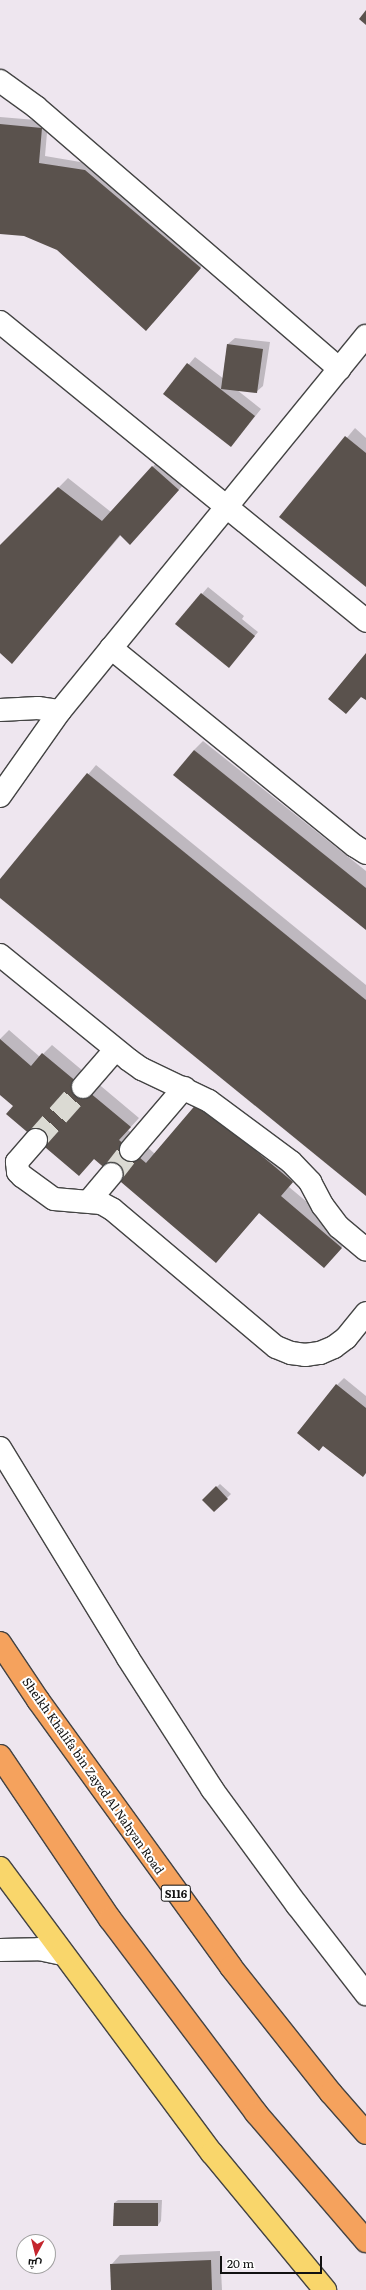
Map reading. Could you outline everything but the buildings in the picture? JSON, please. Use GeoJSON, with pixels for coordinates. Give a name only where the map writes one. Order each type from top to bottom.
{"type":"FeatureCollection","features":[{"type":"Feature","properties":{"kind":"highway","name":"Sheikh Khalifa bin Zayed Al Nahyan Road"},"geometry":{"type":"LineString","coordinates":[[0,1643],[38,1700],[230,1967],[331,2093],[366,2133]]}},
{"type":"Feature","properties":{"kind":"highway"},"geometry":{"type":"LineString","coordinates":[[0,1756],[110,1919],[256,2113],[366,2241]]}},
{"type":"Feature","properties":{"kind":"main road"},"geometry":{"type":"LineString","coordinates":[[0,1868],[62,1954],[212,2153],[325,2290]]}},
{"type":"Feature","properties":{"kind":"street"},"geometry":{"type":"LineString","coordinates":[[0,82],[36,107],[339,370]]}},
{"type":"Feature","properties":{"kind":"street"},"geometry":{"type":"LineString","coordinates":[[0,322],[366,621]]}},
{"type":"Feature","properties":{"kind":"street"},"geometry":{"type":"LineString","coordinates":[[0,796],[60,710],[366,336]]}},
{"type":"Feature","properties":{"kind":"street"},"geometry":{"type":"LineString","coordinates":[[111,648],[349,841],[366,853]]}},
{"type":"Feature","properties":{"kind":"street"},"geometry":{"type":"LineString","coordinates":[[0,710],[38,708],[60,710]]}},
{"type":"Feature","properties":{"kind":"street"},"geometry":{"type":"LineString","coordinates":[[0,956],[115,1050],[142,1069],[184,1088],[225,1112],[302,1171],[330,1216],[366,1250]]}},
{"type":"Feature","properties":{"kind":"street"},"geometry":{"type":"LineString","coordinates":[[83,1087],[115,1050]]}},
{"type":"Feature","properties":{"kind":"street"},"geometry":{"type":"LineString","coordinates":[[132,1150],[184,1088]]}},
{"type":"Feature","properties":{"kind":"street"},"geometry":{"type":"LineString","coordinates":[[36,1140],[17,1162],[18,1172],[22,1176],[54,1199],[72,1202],[89,1201],[101,1203],[112,1209],[276,1347],[290,1353],[305,1355],[320,1353],[334,1347],[346,1338],[366,1313]]}},
{"type":"Feature","properties":{"kind":"street"},"geometry":{"type":"LineString","coordinates":[[89,1201],[112,1174]]}},
{"type":"Feature","properties":{"kind":"street"},"geometry":{"type":"LineString","coordinates":[[0,1448],[128,1658],[212,1789],[297,1905],[366,1994]]}},
{"type":"Feature","properties":{"kind":"street"},"geometry":{"type":"LineString","coordinates":[[0,1950],[39,1949],[62,1954]]}},
{"type":"Feature","properties":{"kind":"shaded area"},"geometry":{"type":"Polygon","coordinates":[[[0,0],[366,0],[366,2290],[0,2290],[0,0]]]}},
{"type":"Feature","properties":{"kind":"tunnel"},"geometry":{"type":"LineString","coordinates":[[36,1140],[83,1087]]}},
{"type":"Feature","properties":{"kind":"tunnel"},"geometry":{"type":"LineString","coordinates":[[112,1174],[131,1150]]}}]}
